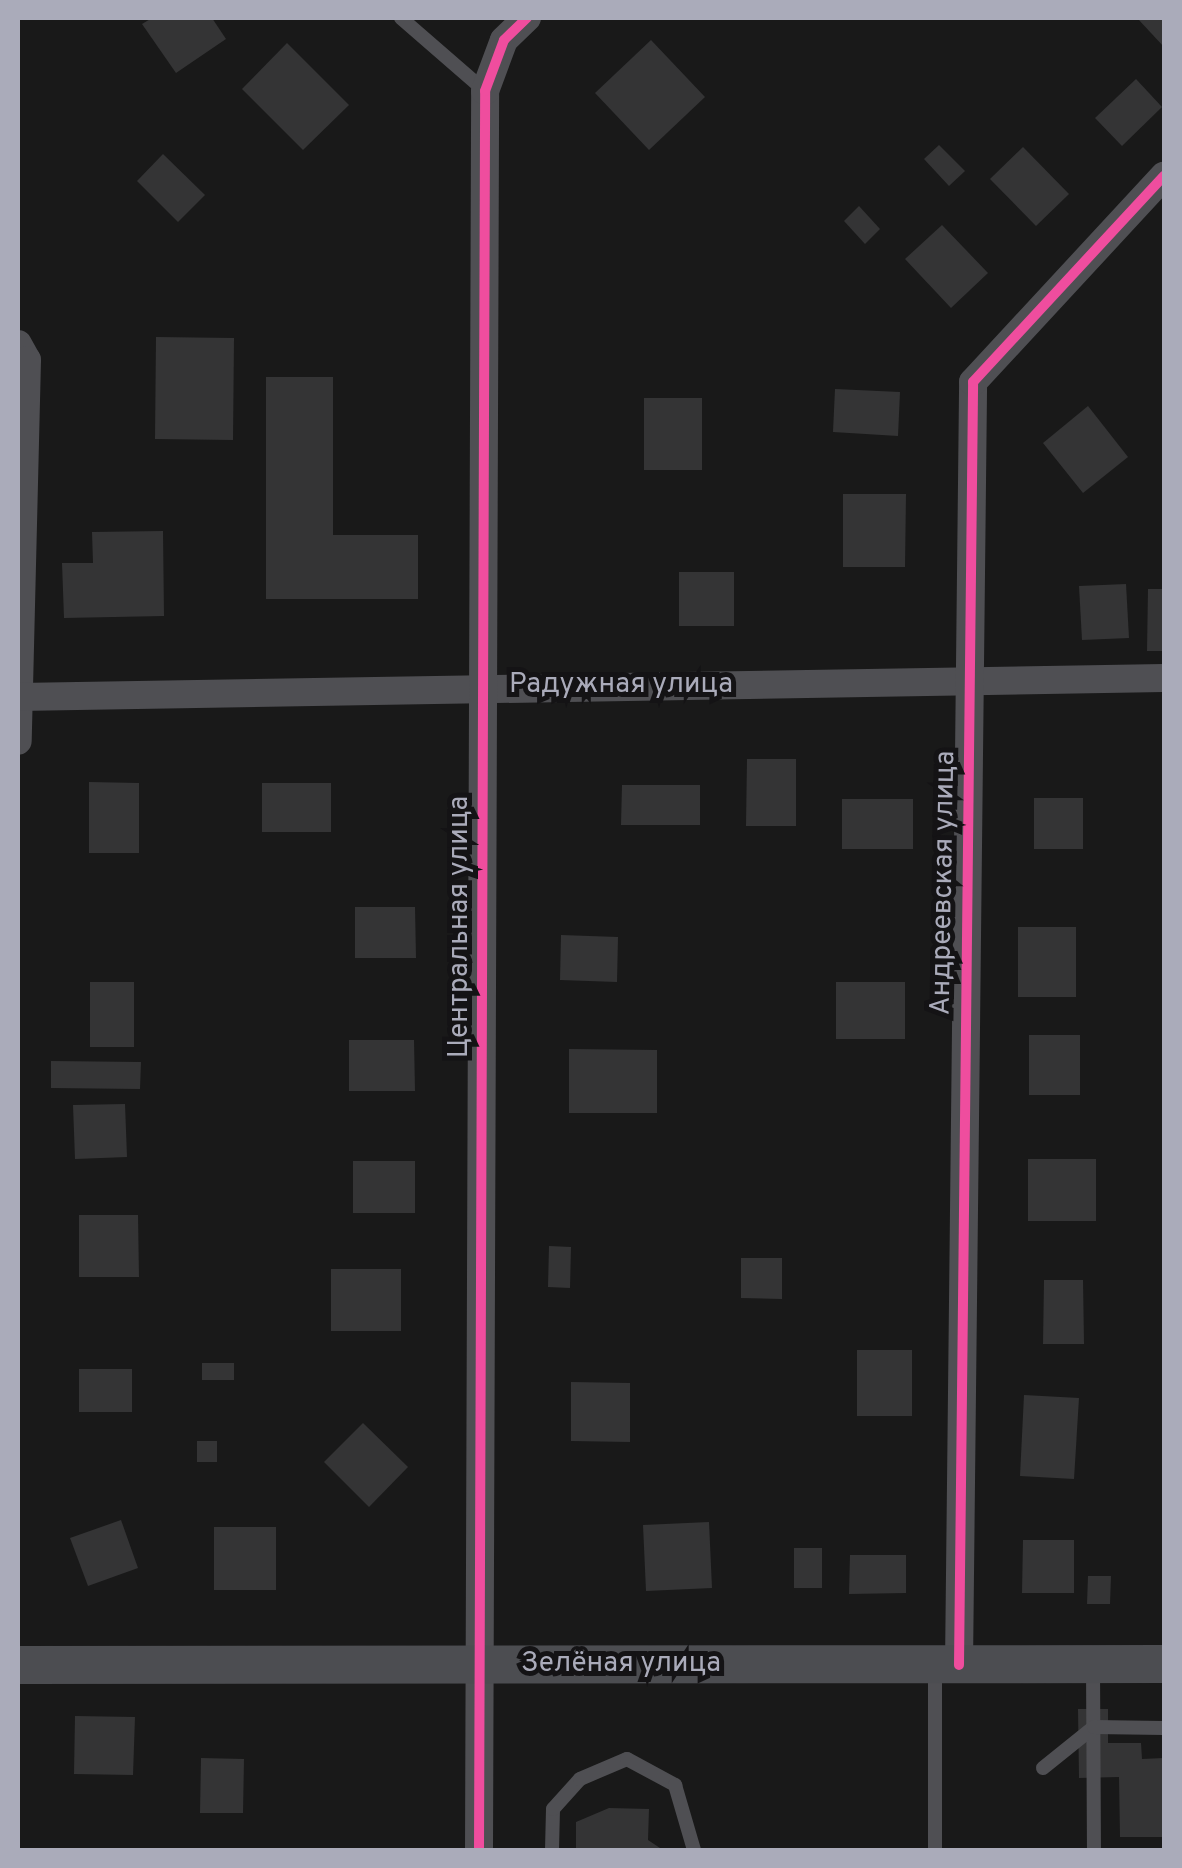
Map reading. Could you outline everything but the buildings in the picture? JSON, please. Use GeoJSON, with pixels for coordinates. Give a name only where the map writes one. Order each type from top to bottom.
{"type":"FeatureCollection","features":[{"type":"Feature","properties":{"kind":"street","name":"Центральная улица"},"geometry":{"type":"LineString","coordinates":[[479,1850],[484,91],[504,40],[527,18]]}},
{"type":"Feature","properties":{"kind":"street","name":"Андреевская улица"},"geometry":{"type":"LineString","coordinates":[[947,1665],[973,382],[1164,176]]}},
{"type":"Feature","properties":{"kind":"street"},"geometry":{"type":"LineString","coordinates":[[18,344],[27,360],[18,741]]}},
{"type":"Feature","properties":{"kind":"street","name":"Радужная улица"},"geometry":{"type":"LineString","coordinates":[[18,697],[484,685],[968,684],[1164,678]]}},
{"type":"Feature","properties":{"kind":"street","name":"Зелёная улица"},"geometry":{"type":"LineString","coordinates":[[18,1665],[1164,1664]]}},
{"type":"Feature","properties":{"kind":"lane"},"geometry":{"type":"LineString","coordinates":[[402,18],[484,91]]}},
{"type":"Feature","properties":{"kind":"lane"},"geometry":{"type":"LineString","coordinates":[[1093,1663],[1094,1850]]}},
{"type":"Feature","properties":{"kind":"lane"},"geometry":{"type":"LineString","coordinates":[[935,1850],[947,1665]]}},
{"type":"Feature","properties":{"kind":"lane"},"geometry":{"type":"LineString","coordinates":[[1043,1768],[1094,1727],[1164,1728]]}},
{"type":"Feature","properties":{"kind":"lane"},"geometry":{"type":"LineString","coordinates":[[552,1850],[553,1809],[580,1779],[627,1758],[675,1785],[694,1850]]}},
{"type":"Feature","properties":{"kind":"cycle path"},"geometry":{"type":"LineString","coordinates":[[479,1850],[485,91],[504,40],[527,18]]}},
{"type":"Feature","properties":{"kind":"cycle path"},"geometry":{"type":"LineString","coordinates":[[959,1665],[973,382],[1164,176]]}}]}
